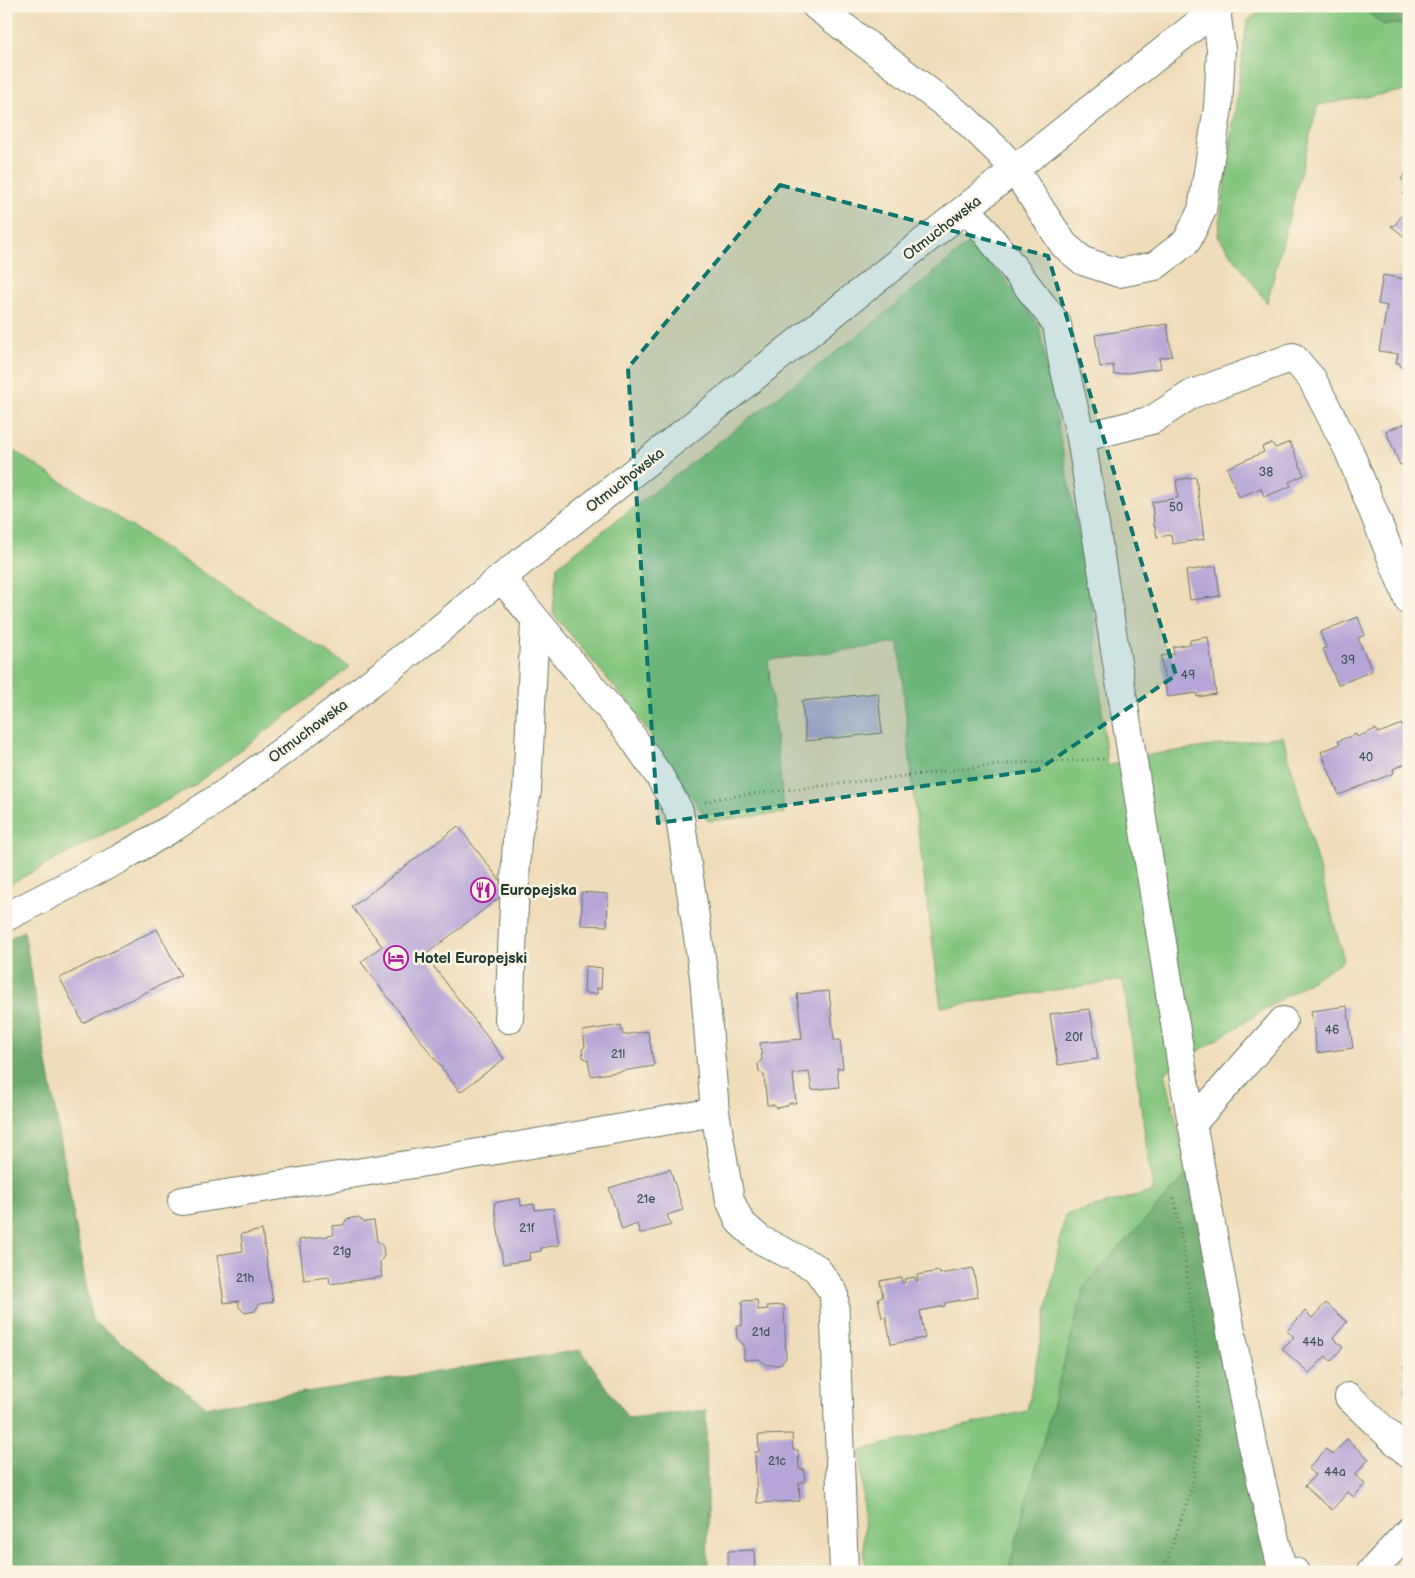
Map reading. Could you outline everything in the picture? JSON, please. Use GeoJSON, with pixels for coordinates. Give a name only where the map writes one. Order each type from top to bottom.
{"type":"FeatureCollection","features":[{"type":"Feature","properties":{"kind":"street"},"geometry":{"type":"LineString","coordinates":[[816,6],[965,120],[999,152],[1015,170],[1064,245],[1083,261],[1119,273],[1155,266],[1187,241],[1202,210],[1218,108],[1221,50],[1218,8]]}},
{"type":"Feature","properties":{"kind":"street","name":"Otmuchowska"},"geometry":{"type":"LineString","coordinates":[[6,917],[119,859],[174,827],[284,750],[426,640],[501,578],[1218,8]]}},
{"type":"Feature","properties":{"kind":"street"},"geometry":{"type":"LineString","coordinates":[[967,208],[1057,324],[1063,362],[1081,438],[1174,1021],[1250,1434],[1282,1569],[1295,1572]]}},
{"type":"Feature","properties":{"kind":"street"},"geometry":{"type":"LineString","coordinates":[[1081,438],[1152,420],[1192,394],[1294,357],[1312,379],[1349,451],[1409,601]]}},
{"type":"Feature","properties":{"kind":"street"},"geometry":{"type":"LineString","coordinates":[[501,578],[626,728],[660,777],[678,811],[704,977],[715,1112],[730,1200],[740,1222],[759,1239],[816,1268],[834,1293],[844,1572]]}},
{"type":"Feature","properties":{"kind":"street"},"geometry":{"type":"LineString","coordinates":[[509,1018],[517,838],[527,792],[535,621]]}},
{"type":"Feature","properties":{"kind":"street"},"geometry":{"type":"LineString","coordinates":[[1192,1124],[1282,1021]]}},
{"type":"Feature","properties":{"kind":"street"},"geometry":{"type":"LineString","coordinates":[[182,1201],[444,1160],[715,1112]]}},
{"type":"Feature","properties":{"kind":"street"},"geometry":{"type":"LineString","coordinates":[[1349,1396],[1409,1454]]}},
{"type":"Feature","properties":{"kind":"street"},"geometry":{"type":"LineString","coordinates":[[1370,1572],[1409,1531]]}},
{"type":"Feature","properties":{"kind":"path"},"geometry":{"type":"LineString","coordinates":[[678,811],[719,798],[912,774],[1015,763],[1131,758]]}},
{"type":"Feature","properties":{"kind":"path"},"geometry":{"type":"LineString","coordinates":[[1163,1572],[1193,1485],[1198,1432],[1198,1367],[1184,1251]]}},
{"type":"Feature","properties":{"kind":"highlighted area"},"geometry":{"type":"Polygon","coordinates":[[[780,185],[1048,256],[1176,675],[1038,770],[658,823],[628,368],[780,185]]]}},
{"type":"Feature","properties":{"kind":"green space"},"geometry":{"type":"Polygon","coordinates":[[[1265,6],[1361,6],[1382,24],[1409,24],[1409,90],[1318,105],[1267,303],[1218,236],[1247,22],[1265,6]]]}},
{"type":"Feature","properties":{"kind":"green space"},"geometry":{"type":"Polygon","coordinates":[[[1361,6],[1409,6],[1409,24],[1382,24],[1361,6]]]}},
{"type":"Feature","properties":{"kind":"green space"},"geometry":{"type":"Polygon","coordinates":[[[969,243],[1005,279],[1039,326],[1093,612],[1107,766],[1142,756],[1283,736],[1344,960],[1165,1072],[1188,1173],[1085,1286],[1008,1572],[865,1572],[861,1450],[1027,1411],[1065,1215],[1153,1191],[1123,980],[941,1007],[914,800],[899,643],[768,660],[784,813],[708,821],[632,708],[553,614],[557,566],[870,326],[969,243]]]}},
{"type":"Feature","properties":{"kind":"green space"},"geometry":{"type":"Polygon","coordinates":[[[6,446],[350,667],[192,787],[6,886],[6,446]]]}},
{"type":"Feature","properties":{"kind":"green space"},"geometry":{"type":"Polygon","coordinates":[[[24,931],[92,1320],[207,1407],[581,1350],[628,1418],[706,1410],[708,1572],[6,1572],[6,940],[24,931]]]}},
{"type":"Feature","properties":{"kind":"green space"},"geometry":{"type":"Polygon","coordinates":[[[1188,1173],[1270,1572],[1008,1572],[1085,1285],[1188,1173]]]}},
{"type":"Feature","properties":{"kind":"building"},"geometry":{"type":"Polygon","coordinates":[[[1409,169],[1409,184],[1401,179],[1409,169]]]}},
{"type":"Feature","properties":{"kind":"building"},"geometry":{"type":"Polygon","coordinates":[[[1409,186],[1409,199],[1403,194],[1409,186]]]}},
{"type":"Feature","properties":{"kind":"building"},"geometry":{"type":"Polygon","coordinates":[[[1409,206],[1409,240],[1391,226],[1394,226],[1409,206]]]}},
{"type":"Feature","properties":{"kind":"building"},"geometry":{"type":"Polygon","coordinates":[[[1383,275],[1409,280],[1409,369],[1402,368],[1399,363],[1396,363],[1398,354],[1379,351],[1387,306],[1378,304],[1383,275]]]}},
{"type":"Feature","properties":{"kind":"building"},"geometry":{"type":"Polygon","coordinates":[[[1167,324],[1172,356],[1159,358],[1161,368],[1114,375],[1113,365],[1100,367],[1095,335],[1167,324]]]}},
{"type":"Feature","properties":{"kind":"building"},"geometry":{"type":"Polygon","coordinates":[[[1409,422],[1409,462],[1400,465],[1386,431],[1409,422]]]}},
{"type":"Feature","properties":{"kind":"building"},"geometry":{"type":"Polygon","coordinates":[[[1290,442],[1304,475],[1289,482],[1291,486],[1264,497],[1261,488],[1239,497],[1227,468],[1264,452],[1262,447],[1272,443],[1275,448],[1290,442]]]}},
{"type":"Feature","properties":{"kind":"building"},"geometry":{"type":"Polygon","coordinates":[[[1196,477],[1204,539],[1173,544],[1171,535],[1157,537],[1152,502],[1178,498],[1176,480],[1196,477]]]}},
{"type":"Feature","properties":{"kind":"building"},"geometry":{"type":"Polygon","coordinates":[[[1216,566],[1220,596],[1190,600],[1186,571],[1216,566]]]}},
{"type":"Feature","properties":{"kind":"building"},"geometry":{"type":"Polygon","coordinates":[[[1358,617],[1365,635],[1358,638],[1372,671],[1338,685],[1323,649],[1326,648],[1320,632],[1358,617]]]}},
{"type":"Feature","properties":{"kind":"building"},"geometry":{"type":"Polygon","coordinates":[[[1208,637],[1216,694],[1197,697],[1197,693],[1167,697],[1161,656],[1174,654],[1173,647],[1190,644],[1190,640],[1208,637]]]}},
{"type":"Feature","properties":{"kind":"building"},"geometry":{"type":"Polygon","coordinates":[[[878,693],[882,733],[806,741],[802,701],[878,693]]]}},
{"type":"Feature","properties":{"kind":"building"},"geometry":{"type":"Polygon","coordinates":[[[1402,724],[1409,740],[1409,762],[1393,769],[1394,773],[1339,795],[1321,752],[1340,744],[1338,741],[1356,734],[1357,737],[1376,729],[1378,733],[1402,724]]]}},
{"type":"Feature","properties":{"kind":"building","name":"Hotel Europejski"},"geometry":{"type":"Polygon","coordinates":[[[458,826],[508,891],[425,955],[504,1059],[460,1092],[361,962],[382,946],[352,907],[458,826]]]}},
{"type":"Feature","properties":{"kind":"building"},"geometry":{"type":"Polygon","coordinates":[[[1409,838],[1409,852],[1404,840],[1409,838]]]}},
{"type":"Feature","properties":{"kind":"building"},"geometry":{"type":"Polygon","coordinates":[[[581,892],[608,894],[607,926],[581,925],[581,892]]]}},
{"type":"Feature","properties":{"kind":"building"},"geometry":{"type":"Polygon","coordinates":[[[157,929],[181,975],[83,1023],[60,978],[157,929]]]}},
{"type":"Feature","properties":{"kind":"building"},"geometry":{"type":"Polygon","coordinates":[[[585,966],[602,968],[601,989],[597,988],[597,994],[584,993],[585,966]]]}},
{"type":"Feature","properties":{"kind":"building"},"geometry":{"type":"Polygon","coordinates":[[[829,991],[834,1040],[840,1040],[843,1068],[837,1068],[839,1087],[812,1090],[809,1072],[793,1074],[796,1103],[789,1103],[787,1106],[777,1108],[774,1105],[767,1105],[764,1075],[759,1071],[758,1064],[762,1059],[760,1043],[802,1039],[797,994],[829,991]]]}},
{"type":"Feature","properties":{"kind":"building"},"geometry":{"type":"Polygon","coordinates":[[[1347,1006],[1353,1048],[1317,1053],[1311,1011],[1347,1006]]]}},
{"type":"Feature","properties":{"kind":"building"},"geometry":{"type":"Polygon","coordinates":[[[1090,1009],[1098,1059],[1058,1065],[1050,1014],[1090,1009]]]}},
{"type":"Feature","properties":{"kind":"building"},"geometry":{"type":"Polygon","coordinates":[[[621,1025],[623,1035],[648,1031],[654,1066],[591,1076],[588,1060],[583,1057],[582,1050],[585,1046],[583,1031],[621,1025]]]}},
{"type":"Feature","properties":{"kind":"building"},"geometry":{"type":"Polygon","coordinates":[[[670,1169],[683,1210],[667,1215],[671,1225],[640,1234],[637,1224],[622,1230],[609,1188],[670,1169]]]}},
{"type":"Feature","properties":{"kind":"building"},"geometry":{"type":"Polygon","coordinates":[[[520,1198],[521,1206],[534,1204],[535,1210],[553,1208],[559,1245],[541,1248],[541,1251],[529,1253],[530,1260],[503,1264],[494,1203],[520,1198]]]}},
{"type":"Feature","properties":{"kind":"building"},"geometry":{"type":"Polygon","coordinates":[[[358,1217],[364,1222],[374,1221],[377,1241],[383,1246],[384,1256],[380,1262],[382,1277],[330,1284],[329,1277],[304,1280],[299,1240],[334,1235],[332,1226],[343,1225],[347,1219],[358,1217]]]}},
{"type":"Feature","properties":{"kind":"building"},"geometry":{"type":"Polygon","coordinates":[[[262,1230],[273,1302],[259,1304],[255,1311],[245,1313],[239,1307],[239,1301],[224,1303],[217,1255],[243,1251],[241,1234],[262,1230]]]}},
{"type":"Feature","properties":{"kind":"building"},"geometry":{"type":"Polygon","coordinates":[[[973,1268],[978,1297],[945,1303],[945,1306],[920,1311],[925,1338],[891,1344],[886,1317],[882,1318],[878,1298],[883,1297],[880,1281],[901,1277],[902,1283],[905,1283],[904,1279],[915,1277],[916,1281],[918,1281],[917,1275],[939,1271],[940,1274],[973,1268]]]}},
{"type":"Feature","properties":{"kind":"building"},"geometry":{"type":"Polygon","coordinates":[[[757,1300],[758,1310],[768,1309],[767,1306],[784,1305],[786,1358],[780,1365],[766,1365],[759,1359],[744,1360],[744,1345],[737,1338],[736,1326],[742,1326],[742,1301],[757,1300]]]}},
{"type":"Feature","properties":{"kind":"building"},"geometry":{"type":"Polygon","coordinates":[[[1326,1303],[1347,1322],[1333,1338],[1343,1347],[1331,1361],[1326,1356],[1309,1373],[1282,1349],[1294,1337],[1287,1331],[1305,1311],[1312,1318],[1326,1303]]]}},
{"type":"Feature","properties":{"kind":"building"},"geometry":{"type":"Polygon","coordinates":[[[1409,1358],[1409,1370],[1404,1367],[1409,1358]]]}},
{"type":"Feature","properties":{"kind":"building"},"geometry":{"type":"Polygon","coordinates":[[[1409,1378],[1409,1393],[1403,1390],[1409,1378]]]}},
{"type":"Feature","properties":{"kind":"building"},"geometry":{"type":"Polygon","coordinates":[[[792,1434],[793,1450],[798,1450],[799,1469],[804,1469],[805,1482],[799,1482],[800,1501],[757,1503],[755,1452],[759,1452],[758,1435],[792,1434]]]}},
{"type":"Feature","properties":{"kind":"building"},"geometry":{"type":"Polygon","coordinates":[[[1347,1439],[1369,1459],[1355,1475],[1365,1484],[1354,1497],[1348,1492],[1332,1510],[1305,1486],[1315,1475],[1308,1469],[1326,1449],[1333,1455],[1347,1439]]]}},
{"type":"Feature","properties":{"kind":"building"},"geometry":{"type":"Polygon","coordinates":[[[754,1550],[755,1572],[728,1572],[728,1551],[754,1550]]]}},
{"type":"Feature","properties":{"kind":"place","name":"Europejska"},"geometry":{"type":"Point","coordinates":[483,890]}},
{"type":"Feature","properties":{"kind":"place","name":"Hotel Europejski"},"geometry":{"type":"Point","coordinates":[396,958]}}]}
